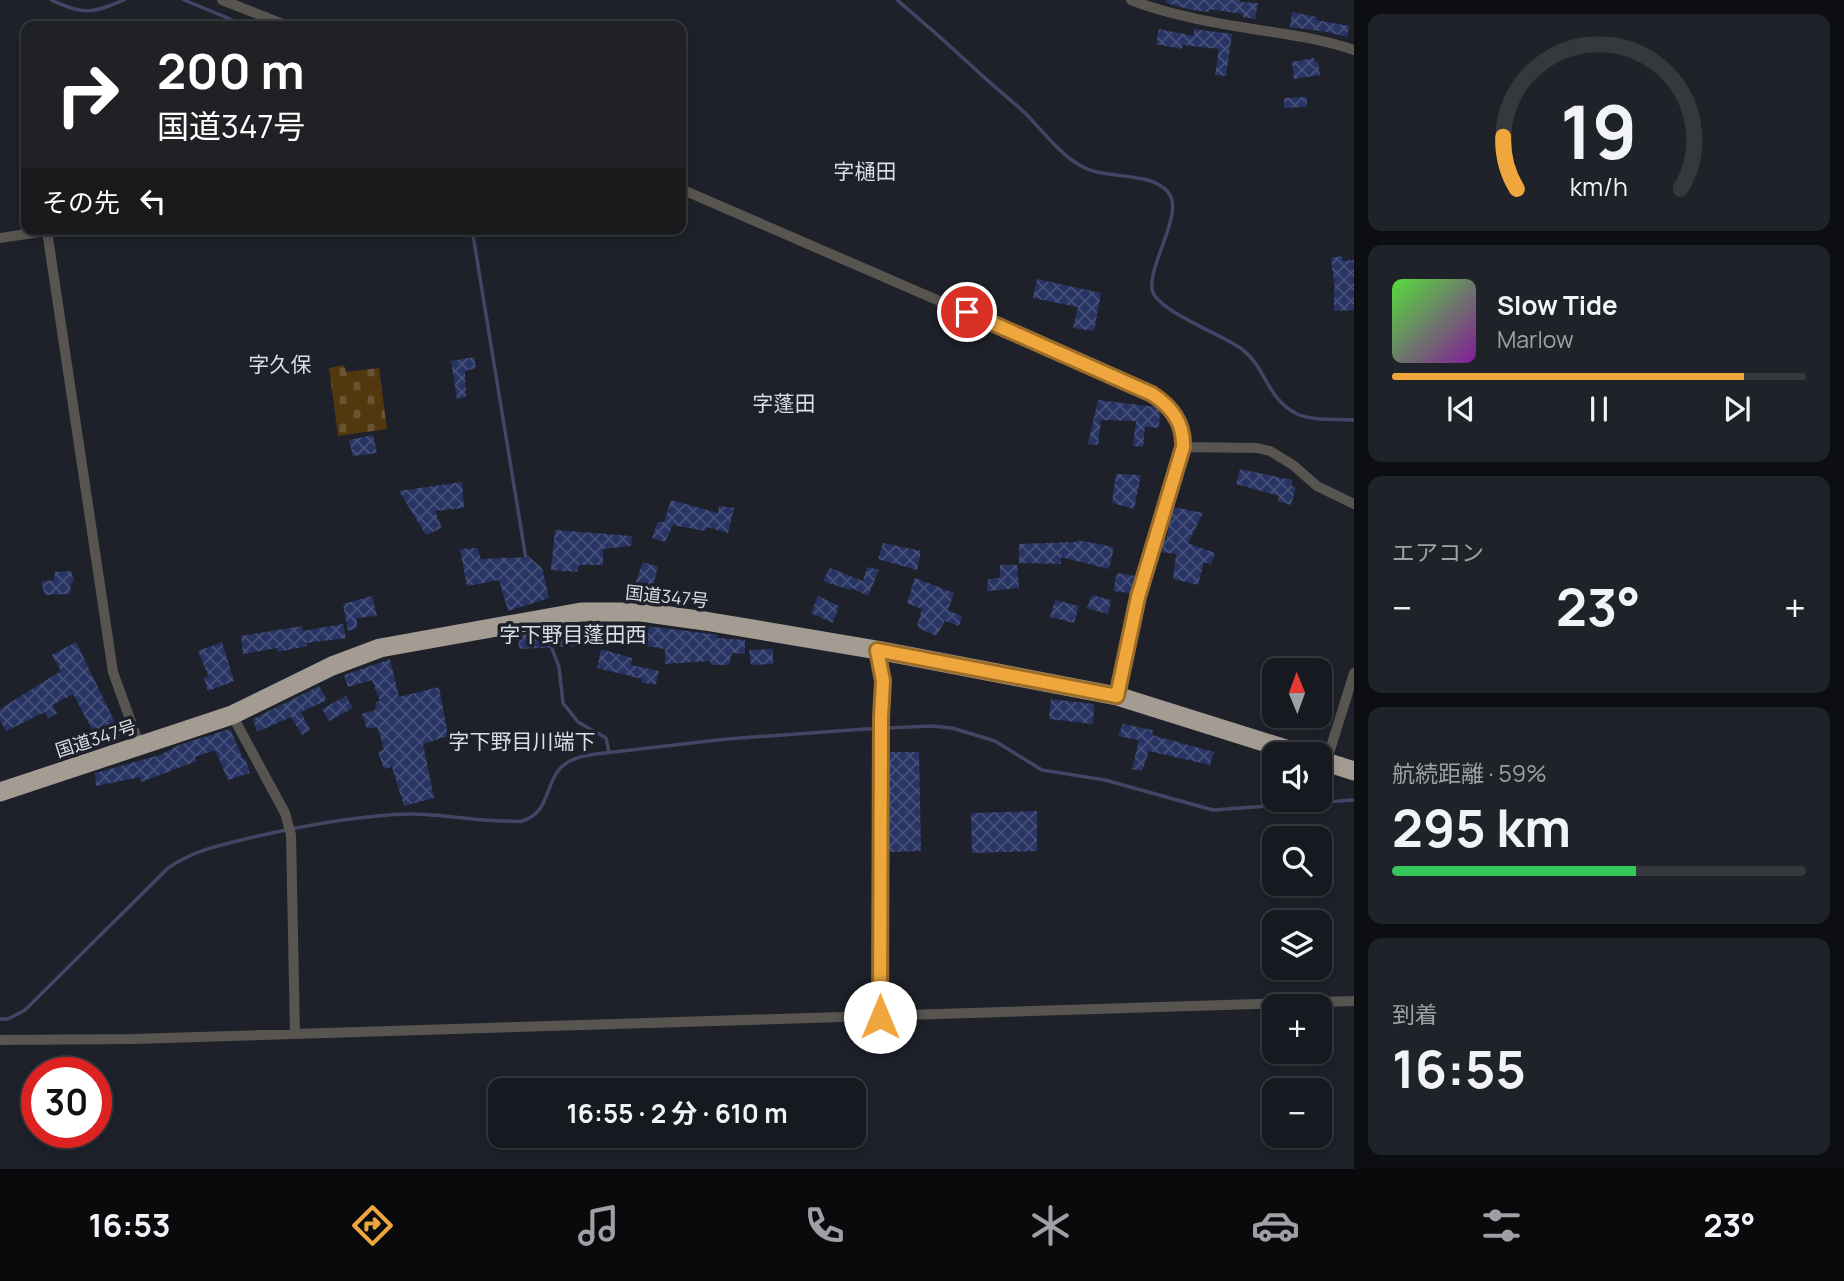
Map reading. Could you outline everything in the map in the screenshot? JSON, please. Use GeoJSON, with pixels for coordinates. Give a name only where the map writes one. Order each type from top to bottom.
{"type":"FeatureCollection","features":[{"type":"Feature","properties":{"kind":"highway","name":"国道347号"},"geometry":{"type":"LineString","coordinates":[[0,792],[232,715],[332,666],[380,648],[581,612],[641,612],[877,650],[1117,696],[1264,742]]}},
{"type":"Feature","properties":{"kind":"highway"},"geometry":{"type":"LineString","coordinates":[[1332,764],[1354,771]]}},
{"type":"Feature","properties":{"kind":"street"},"geometry":{"type":"LineString","coordinates":[[222,0],[275,21]]}},
{"type":"Feature","properties":{"kind":"street"},"geometry":{"type":"LineString","coordinates":[[1130,0],[1153,8],[1244,28],[1303,37],[1354,50]]}},
{"type":"Feature","properties":{"kind":"street"},"geometry":{"type":"LineString","coordinates":[[686,191],[1152,394],[1168,406],[1183,431],[1183,447],[1138,597],[1117,696]]}},
{"type":"Feature","properties":{"kind":"street"},"geometry":{"type":"LineString","coordinates":[[0,238],[21,235]]}},
{"type":"Feature","properties":{"kind":"street"},"geometry":{"type":"LineString","coordinates":[[48,235],[113,672],[140,747]]}},
{"type":"Feature","properties":{"kind":"street"},"geometry":{"type":"LineString","coordinates":[[1183,447],[1257,448],[1270,451],[1293,465],[1317,486],[1354,504]]}},
{"type":"Feature","properties":{"kind":"street"},"geometry":{"type":"LineString","coordinates":[[877,650],[883,681],[880,1017]]}},
{"type":"Feature","properties":{"kind":"street"},"geometry":{"type":"LineString","coordinates":[[1330,742],[1354,673]]}},
{"type":"Feature","properties":{"kind":"street"},"geometry":{"type":"LineString","coordinates":[[232,715],[267,776],[285,813],[289,829],[295,1034]]}},
{"type":"Feature","properties":{"kind":"street"},"geometry":{"type":"LineString","coordinates":[[0,1040],[134,1039],[1354,1001]]}},
{"type":"Feature","properties":{"kind":"green space"},"geometry":{"type":"Polygon","coordinates":[[[344,365],[346,372],[379,368],[387,429],[338,436],[329,368],[344,365]]]}},
{"type":"Feature","properties":{"kind":"building"},"geometry":{"type":"Polygon","coordinates":[[[1166,0],[1240,0],[1258,3],[1255,19],[1243,17],[1243,14],[1209,9],[1209,12],[1192,10],[1166,3],[1166,0]]]}},
{"type":"Feature","properties":{"kind":"building"},"geometry":{"type":"Polygon","coordinates":[[[1292,12],[1349,26],[1347,37],[1290,27],[1292,12]]]}},
{"type":"Feature","properties":{"kind":"building"},"geometry":{"type":"Polygon","coordinates":[[[1159,29],[1194,36],[1194,29],[1232,34],[1226,76],[1215,75],[1219,49],[1183,45],[1182,49],[1156,44],[1159,29]]]}},
{"type":"Feature","properties":{"kind":"building"},"geometry":{"type":"Polygon","coordinates":[[[1314,58],[1315,62],[1318,62],[1320,75],[1294,79],[1292,62],[1314,58]]]}},
{"type":"Feature","properties":{"kind":"building"},"geometry":{"type":"Polygon","coordinates":[[[1307,97],[1307,107],[1284,108],[1284,98],[1307,97]]]}},
{"type":"Feature","properties":{"kind":"building"},"geometry":{"type":"Polygon","coordinates":[[[1342,256],[1343,261],[1354,260],[1354,310],[1334,311],[1335,290],[1331,258],[1342,256]]]}},
{"type":"Feature","properties":{"kind":"building"},"geometry":{"type":"Polygon","coordinates":[[[1037,279],[1101,293],[1094,331],[1073,328],[1078,307],[1033,298],[1037,279]]]}},
{"type":"Feature","properties":{"kind":"building"},"geometry":{"type":"Polygon","coordinates":[[[474,357],[476,368],[465,371],[466,397],[457,399],[451,361],[474,357]]]}},
{"type":"Feature","properties":{"kind":"building"},"geometry":{"type":"Polygon","coordinates":[[[1098,400],[1156,407],[1160,410],[1159,428],[1145,427],[1143,447],[1133,446],[1136,421],[1101,420],[1098,445],[1088,444],[1098,400]]]}},
{"type":"Feature","properties":{"kind":"building"},"geometry":{"type":"Polygon","coordinates":[[[373,435],[377,453],[353,456],[349,440],[373,435]]]}},
{"type":"Feature","properties":{"kind":"building"},"geometry":{"type":"Polygon","coordinates":[[[1240,469],[1292,480],[1292,486],[1296,487],[1291,505],[1278,501],[1279,496],[1236,484],[1240,469]]]}},
{"type":"Feature","properties":{"kind":"building"},"geometry":{"type":"Polygon","coordinates":[[[1116,474],[1141,475],[1134,509],[1112,503],[1116,474]]]}},
{"type":"Feature","properties":{"kind":"building"},"geometry":{"type":"Polygon","coordinates":[[[462,482],[464,508],[435,511],[442,528],[426,535],[399,491],[462,482]]]}},
{"type":"Feature","properties":{"kind":"building"},"geometry":{"type":"Polygon","coordinates":[[[671,500],[718,513],[719,506],[734,508],[728,533],[707,527],[705,531],[673,525],[665,542],[652,538],[658,522],[664,522],[671,500]]]}},
{"type":"Feature","properties":{"kind":"building"},"geometry":{"type":"Polygon","coordinates":[[[1173,507],[1203,513],[1188,543],[1215,553],[1211,564],[1204,562],[1198,585],[1173,579],[1176,554],[1160,552],[1164,539],[1166,540],[1173,507]]]}},
{"type":"Feature","properties":{"kind":"building"},"geometry":{"type":"Polygon","coordinates":[[[555,530],[632,536],[631,546],[603,549],[603,565],[579,565],[577,572],[551,570],[555,530]]]}},
{"type":"Feature","properties":{"kind":"building"},"geometry":{"type":"Polygon","coordinates":[[[1077,540],[1114,547],[1109,569],[1061,557],[1061,564],[1019,563],[1019,544],[1077,540]]]}},
{"type":"Feature","properties":{"kind":"building"},"geometry":{"type":"Polygon","coordinates":[[[883,543],[921,551],[917,570],[878,559],[883,543]]]}},
{"type":"Feature","properties":{"kind":"building"},"geometry":{"type":"Polygon","coordinates":[[[477,548],[481,559],[529,557],[542,568],[549,598],[508,611],[499,580],[467,586],[460,549],[477,548]]]}},
{"type":"Feature","properties":{"kind":"building"},"geometry":{"type":"Polygon","coordinates":[[[643,562],[658,567],[649,599],[632,592],[643,562]]]}},
{"type":"Feature","properties":{"kind":"building"},"geometry":{"type":"Polygon","coordinates":[[[1000,565],[1017,565],[1019,588],[987,591],[988,579],[1000,578],[1000,565]]]}},
{"type":"Feature","properties":{"kind":"building"},"geometry":{"type":"Polygon","coordinates":[[[867,567],[879,570],[868,596],[852,588],[850,590],[823,581],[830,568],[863,581],[867,567]]]}},
{"type":"Feature","properties":{"kind":"building"},"geometry":{"type":"Polygon","coordinates":[[[71,571],[74,582],[71,583],[70,594],[45,595],[41,582],[54,580],[55,572],[71,571]]]}},
{"type":"Feature","properties":{"kind":"building"},"geometry":{"type":"Polygon","coordinates":[[[1117,573],[1135,576],[1131,593],[1113,591],[1117,573]]]}},
{"type":"Feature","properties":{"kind":"building"},"geometry":{"type":"Polygon","coordinates":[[[915,578],[954,593],[948,610],[962,616],[959,626],[945,621],[936,636],[917,627],[922,609],[907,603],[915,578]]]}},
{"type":"Feature","properties":{"kind":"building"},"geometry":{"type":"Polygon","coordinates":[[[1092,595],[1111,600],[1108,614],[1087,608],[1092,595]]]}},
{"type":"Feature","properties":{"kind":"building"},"geometry":{"type":"Polygon","coordinates":[[[372,596],[377,616],[357,618],[357,628],[348,631],[343,604],[372,596]]]}},
{"type":"Feature","properties":{"kind":"building"},"geometry":{"type":"Polygon","coordinates":[[[818,596],[839,606],[833,623],[811,613],[818,596]]]}},
{"type":"Feature","properties":{"kind":"building"},"geometry":{"type":"Polygon","coordinates":[[[1055,600],[1079,606],[1074,623],[1050,617],[1055,600]]]}},
{"type":"Feature","properties":{"kind":"building"},"geometry":{"type":"Polygon","coordinates":[[[343,624],[346,638],[306,643],[307,646],[278,652],[277,648],[243,654],[241,636],[302,626],[303,631],[343,624]]]}},
{"type":"Feature","properties":{"kind":"building"},"geometry":{"type":"Polygon","coordinates":[[[630,624],[745,640],[745,654],[732,653],[729,665],[711,665],[710,661],[665,664],[665,649],[628,643],[630,624]]]}},
{"type":"Feature","properties":{"kind":"building"},"geometry":{"type":"Polygon","coordinates":[[[580,629],[580,646],[519,649],[518,636],[580,629]]]}},
{"type":"Feature","properties":{"kind":"building"},"geometry":{"type":"Polygon","coordinates":[[[76,642],[121,735],[101,746],[73,694],[53,705],[57,713],[48,719],[45,712],[6,731],[0,720],[0,709],[61,671],[52,655],[76,642]]]}},
{"type":"Feature","properties":{"kind":"building"},"geometry":{"type":"Polygon","coordinates":[[[222,642],[234,681],[208,691],[204,678],[209,677],[198,651],[222,642]]]}},
{"type":"Feature","properties":{"kind":"building"},"geometry":{"type":"Polygon","coordinates":[[[601,649],[632,658],[631,665],[659,671],[656,684],[642,683],[642,679],[597,668],[601,649]]]}},
{"type":"Feature","properties":{"kind":"building"},"geometry":{"type":"Polygon","coordinates":[[[773,649],[773,664],[751,665],[749,650],[773,649]]]}},
{"type":"Feature","properties":{"kind":"building"},"geometry":{"type":"Polygon","coordinates":[[[390,659],[399,697],[439,687],[448,736],[423,744],[434,798],[404,806],[392,767],[384,769],[378,752],[384,749],[377,727],[367,729],[362,714],[375,710],[376,702],[380,701],[372,680],[348,687],[344,675],[390,659]]]}},
{"type":"Feature","properties":{"kind":"building"},"geometry":{"type":"Polygon","coordinates":[[[319,686],[327,700],[301,712],[310,730],[302,735],[291,717],[257,732],[253,719],[319,686]]]}},
{"type":"Feature","properties":{"kind":"building"},"geometry":{"type":"Polygon","coordinates":[[[346,696],[353,708],[329,721],[322,709],[346,696]]]}},
{"type":"Feature","properties":{"kind":"building"},"geometry":{"type":"Polygon","coordinates":[[[1051,699],[1094,704],[1093,724],[1049,719],[1051,699]]]}},
{"type":"Feature","properties":{"kind":"building"},"geometry":{"type":"Polygon","coordinates":[[[1123,724],[1153,730],[1152,735],[1214,752],[1210,765],[1149,751],[1142,771],[1132,769],[1139,740],[1118,736],[1123,724]]]}},
{"type":"Feature","properties":{"kind":"building"},"geometry":{"type":"Polygon","coordinates":[[[230,729],[250,773],[228,780],[215,750],[195,757],[197,761],[141,782],[140,777],[96,786],[95,773],[160,755],[179,745],[230,729]]]}},
{"type":"Feature","properties":{"kind":"building"},"geometry":{"type":"Polygon","coordinates":[[[889,752],[919,752],[921,851],[888,852],[889,752]]]}},
{"type":"Feature","properties":{"kind":"building"},"geometry":{"type":"Polygon","coordinates":[[[1037,811],[1037,851],[972,853],[971,813],[1037,811]]]}},
{"type":"Feature","properties":{"kind":"waterway"},"geometry":{"type":"LineString","coordinates":[[51,0],[87,11],[124,0]]}},
{"type":"Feature","properties":{"kind":"waterway"},"geometry":{"type":"LineString","coordinates":[[184,0],[235,21]]}},
{"type":"Feature","properties":{"kind":"waterway"},"geometry":{"type":"LineString","coordinates":[[897,0],[1019,107],[1075,162],[1093,171],[1151,181],[1168,192],[1172,201],[1172,212],[1156,265],[1152,289],[1165,306],[1243,350],[1251,357],[1273,392],[1287,408],[1297,414],[1317,419],[1354,420]]}},
{"type":"Feature","properties":{"kind":"waterway"},"geometry":{"type":"LineString","coordinates":[[473,235],[526,559]]}},
{"type":"Feature","properties":{"kind":"waterway"},"geometry":{"type":"LineString","coordinates":[[551,646],[559,667],[563,703],[578,722],[606,738],[609,752]]}},
{"type":"Feature","properties":{"kind":"waterway"},"geometry":{"type":"LineString","coordinates":[[0,1019],[8,1019],[25,1010],[168,868],[189,856],[277,832],[372,816],[423,814],[522,821],[537,813],[562,767],[575,759],[591,755],[727,739],[932,726],[952,728],[995,741],[1042,770],[1105,780],[1213,810],[1354,800]]}},
{"type":"Feature","properties":{"kind":"district","name":"字樋田"},"geometry":{"type":"Point","coordinates":[865,172]}},
{"type":"Feature","properties":{"kind":"district","name":"字久保"},"geometry":{"type":"Point","coordinates":[280,365]}},
{"type":"Feature","properties":{"kind":"district","name":"字蓬田"},"geometry":{"type":"Point","coordinates":[784,404]}},
{"type":"Feature","properties":{"kind":"district","name":"字下野目蓬田西"},"geometry":{"type":"Point","coordinates":[573,635]}},
{"type":"Feature","properties":{"kind":"district","name":"字下野目川端下"},"geometry":{"type":"Point","coordinates":[522,742]}},
{"type":"Feature","properties":{"kind":"route"},"geometry":{"type":"LineString","coordinates":[[880,1017],[883,681],[877,650],[1117,696],[1138,597],[1183,447],[1183,431],[1177,418],[1160,399],[967,312]]}}]}
